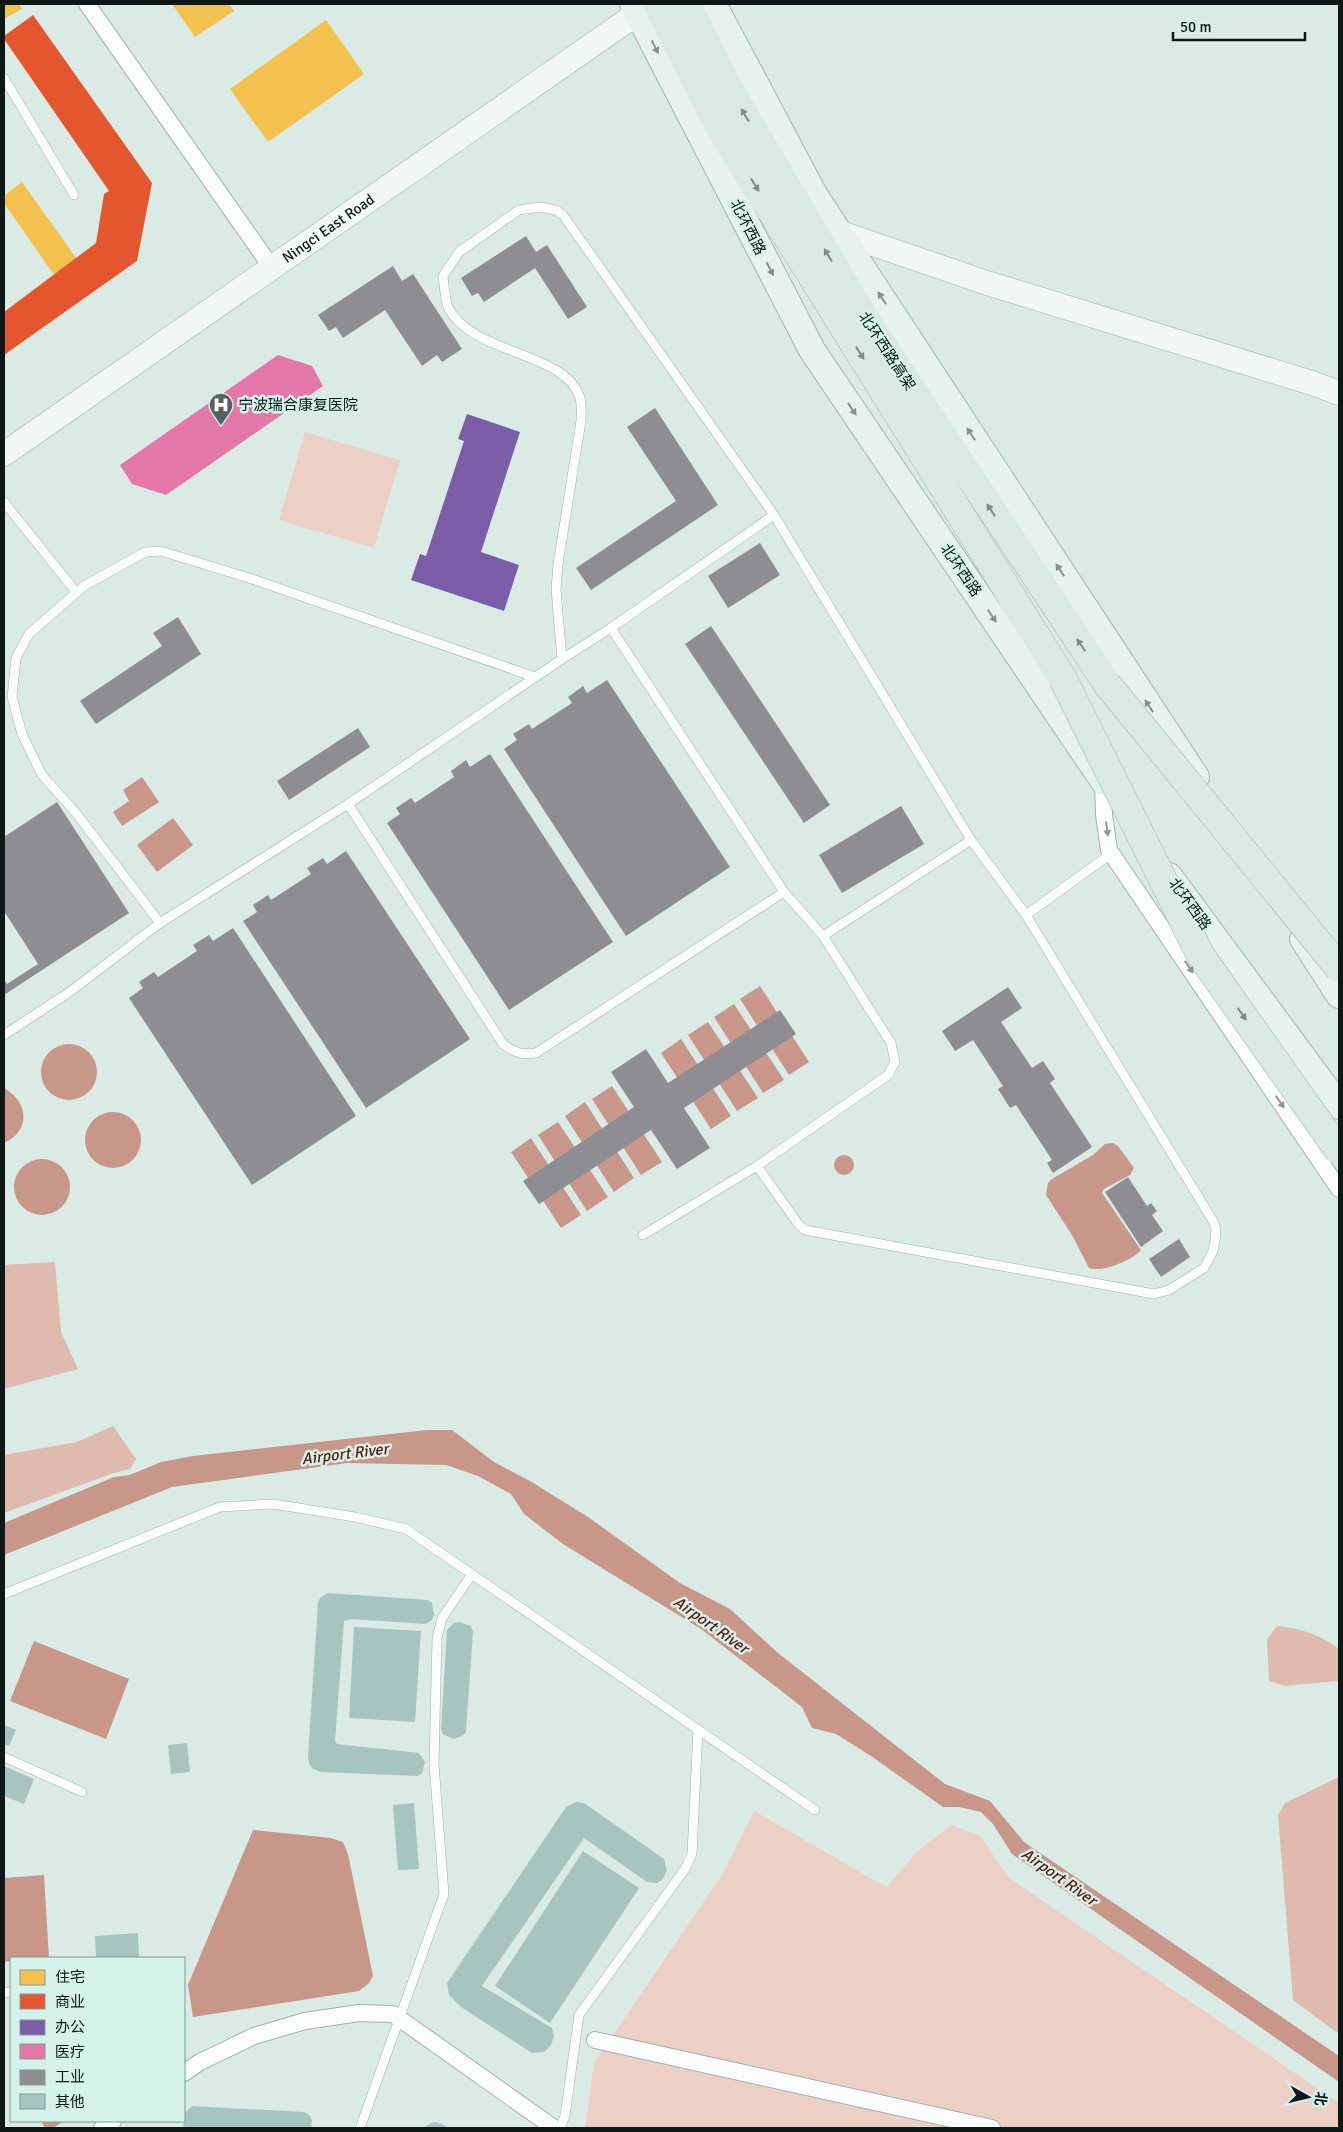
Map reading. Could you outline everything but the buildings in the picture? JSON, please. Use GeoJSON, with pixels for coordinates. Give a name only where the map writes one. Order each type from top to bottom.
{"type":"FeatureCollection","features":[{"type":"Feature","properties":{"kind":"highway","name":"北环西路高架"},"geometry":{"type":"LineString","coordinates":[[687,4],[728,87],[864,317],[1108,685],[1339,968]]}},
{"type":"Feature","properties":{"kind":"highway","name":"北环西路高架"},"geometry":{"type":"LineString","coordinates":[[646,6],[722,132],[1063,679],[1201,956],[1339,1151]]}},
{"type":"Feature","properties":{"kind":"main road"},"geometry":{"type":"LineString","coordinates":[[713,4],[815,196],[1339,995]]}},
{"type":"Feature","properties":{"kind":"main road","name":"Ningci East Road"},"geometry":{"type":"LineString","coordinates":[[4,454],[646,6]]}},
{"type":"Feature","properties":{"kind":"main road","name":"北环西路"},"geometry":{"type":"LineString","coordinates":[[646,6],[812,350],[1149,848],[1339,1106]]}},
{"type":"Feature","properties":{"kind":"main road"},"geometry":{"type":"LineString","coordinates":[[838,232],[987,284],[1312,383],[1339,393]]}},
{"type":"Feature","properties":{"kind":"street"},"geometry":{"type":"LineString","coordinates":[[87,4],[272,268]]}},
{"type":"Feature","properties":{"kind":"street"},"geometry":{"type":"LineString","coordinates":[[1103,781],[1104,815],[1109,850],[1339,1189]]}},
{"type":"Feature","properties":{"kind":"street"},"geometry":{"type":"LineString","coordinates":[[185,2072],[200,2062],[254,2036],[305,2021],[359,2013],[393,2014],[554,2128]]}},
{"type":"Feature","properties":{"kind":"street"},"geometry":{"type":"LineString","coordinates":[[594,2040],[992,2128]]}},
{"type":"Feature","properties":{"kind":"lane"},"geometry":{"type":"LineString","coordinates":[[4,78],[74,195]]}},
{"type":"Feature","properties":{"kind":"lane"},"geometry":{"type":"LineString","coordinates":[[562,658],[556,590],[558,564],[581,421],[581,398],[572,383],[558,371],[476,335],[453,315],[448,305],[443,276],[459,252],[519,210],[540,207],[556,210],[563,214],[774,515],[971,840],[1026,915],[1213,1221],[1216,1229],[1216,1241],[1214,1251],[1204,1268],[1169,1290],[1154,1294],[805,1230],[799,1225],[757,1166]]}},
{"type":"Feature","properties":{"kind":"lane"},"geometry":{"type":"LineString","coordinates":[[4,502],[76,592]]}},
{"type":"Feature","properties":{"kind":"lane"},"geometry":{"type":"LineString","coordinates":[[4,1035],[70,991],[160,923],[348,804],[535,676],[611,628],[774,515]]}},
{"type":"Feature","properties":{"kind":"lane"},"geometry":{"type":"LineString","coordinates":[[160,923],[76,814],[42,775],[22,734],[12,697],[16,658],[29,634],[76,592],[145,552],[162,551],[254,580],[535,676]]}},
{"type":"Feature","properties":{"kind":"lane"},"geometry":{"type":"LineString","coordinates":[[611,628],[784,892],[824,936],[891,1043],[895,1062],[882,1080],[757,1166],[643,1235]]}},
{"type":"Feature","properties":{"kind":"lane"},"geometry":{"type":"LineString","coordinates":[[348,804],[503,1044],[512,1051],[526,1055],[536,1054],[784,892]]}},
{"type":"Feature","properties":{"kind":"lane"},"geometry":{"type":"LineString","coordinates":[[824,936],[971,840]]}},
{"type":"Feature","properties":{"kind":"lane"},"geometry":{"type":"LineString","coordinates":[[1026,915],[1112,853]]}},
{"type":"Feature","properties":{"kind":"lane"},"geometry":{"type":"LineString","coordinates":[[4,1594],[220,1507],[273,1504],[355,1517],[406,1528],[815,1810]]}},
{"type":"Feature","properties":{"kind":"lane"},"geometry":{"type":"LineString","coordinates":[[360,2128],[444,1894],[434,1764],[437,1638],[442,1618],[472,1574]]}},
{"type":"Feature","properties":{"kind":"lane"},"geometry":{"type":"LineString","coordinates":[[560,2128],[565,2116],[579,2015],[685,1869],[692,1854],[698,1729]]}},
{"type":"Feature","properties":{"kind":"lane"},"geometry":{"type":"LineString","coordinates":[[4,1757],[82,1792]]}},
{"type":"Feature","properties":{"kind":"shaded area"},"geometry":{"type":"Polygon","coordinates":[[[305,432],[400,460],[374,548],[279,520],[305,432]]]}},
{"type":"Feature","properties":{"kind":"shaded area"},"geometry":{"type":"Polygon","coordinates":[[[55,1262],[61,1332],[78,1369],[4,1389],[4,1265],[55,1262]]]}},
{"type":"Feature","properties":{"kind":"shaded area"},"geometry":{"type":"Polygon","coordinates":[[[113,1426],[136,1459],[130,1469],[4,1513],[4,1455],[77,1442],[113,1426]]]}},
{"type":"Feature","properties":{"kind":"shaded area"},"geometry":{"type":"Polygon","coordinates":[[[1277,1626],[1294,1628],[1310,1633],[1339,1649],[1339,1681],[1284,1686],[1269,1681],[1267,1639],[1277,1626]]]}},
{"type":"Feature","properties":{"kind":"shaded area"},"geometry":{"type":"Polygon","coordinates":[[[1339,1777],[1339,2034],[1293,2000],[1278,1815],[1285,1803],[1339,1777]]]}},
{"type":"Feature","properties":{"kind":"shaded area"},"geometry":{"type":"Polygon","coordinates":[[[754,1811],[886,1887],[919,1850],[951,1825],[980,1836],[1009,1878],[1339,2103],[1339,2128],[585,2128],[594,2063],[724,1872],[754,1811]]]}},
{"type":"Feature","properties":{"kind":"water"},"geometry":{"type":"Polygon","coordinates":[[[142,777],[159,802],[122,826],[113,812],[129,801],[123,790],[142,777]]]}},
{"type":"Feature","properties":{"kind":"water"},"geometry":{"type":"Polygon","coordinates":[[[173,818],[193,845],[157,872],[137,845],[173,818]]]}},
{"type":"Feature","properties":{"kind":"water"},"geometry":{"type":"Polygon","coordinates":[[[760,986],[809,1062],[789,1075],[740,999],[760,986]]]}},
{"type":"Feature","properties":{"kind":"water"},"geometry":{"type":"Polygon","coordinates":[[[734,1004],[784,1080],[763,1093],[714,1017],[734,1004]]]}},
{"type":"Feature","properties":{"kind":"water"},"geometry":{"type":"Polygon","coordinates":[[[708,1022],[758,1098],[737,1111],[688,1035],[708,1022]]]}},
{"type":"Feature","properties":{"kind":"water"},"geometry":{"type":"Polygon","coordinates":[[[681,1039],[731,1116],[711,1129],[661,1053],[681,1039]]]}},
{"type":"Feature","properties":{"kind":"water"},"geometry":{"type":"Polygon","coordinates":[[[63,1044],[75,1044],[85,1048],[93,1056],[97,1072],[93,1088],[85,1096],[75,1100],[63,1100],[53,1096],[45,1088],[41,1078],[41,1066],[45,1056],[53,1048],[63,1044]]]}},
{"type":"Feature","properties":{"kind":"water"},"geometry":{"type":"Polygon","coordinates":[[[612,1086],[662,1162],[641,1175],[592,1099],[612,1086]]]}},
{"type":"Feature","properties":{"kind":"water"},"geometry":{"type":"Polygon","coordinates":[[[4,1088],[18,1101],[22,1108],[23,1116],[19,1131],[13,1138],[4,1143],[4,1088]]]}},
{"type":"Feature","properties":{"kind":"water"},"geometry":{"type":"Polygon","coordinates":[[[585,1102],[634,1178],[614,1192],[565,1116],[585,1102]]]}},
{"type":"Feature","properties":{"kind":"water"},"geometry":{"type":"Polygon","coordinates":[[[107,1112],[119,1112],[129,1116],[137,1124],[141,1140],[137,1156],[129,1164],[119,1168],[107,1168],[97,1164],[89,1156],[85,1146],[85,1134],[89,1124],[97,1116],[107,1112]]]}},
{"type":"Feature","properties":{"kind":"water"},"geometry":{"type":"Polygon","coordinates":[[[558,1122],[608,1197],[587,1211],[538,1135],[558,1122]]]}},
{"type":"Feature","properties":{"kind":"water"},"geometry":{"type":"Polygon","coordinates":[[[531,1138],[581,1215],[561,1228],[511,1152],[531,1138]]]}},
{"type":"Feature","properties":{"kind":"water"},"geometry":{"type":"Polygon","coordinates":[[[1113,1143],[1118,1146],[1134,1168],[1130,1175],[1104,1189],[1102,1193],[1141,1250],[1117,1265],[1101,1269],[1089,1268],[1072,1235],[1046,1195],[1048,1183],[1093,1155],[1105,1144],[1113,1143]]]}},
{"type":"Feature","properties":{"kind":"water"},"geometry":{"type":"Polygon","coordinates":[[[844,1155],[851,1158],[854,1165],[851,1172],[844,1175],[837,1172],[834,1165],[837,1158],[844,1155]]]}},
{"type":"Feature","properties":{"kind":"water"},"geometry":{"type":"Polygon","coordinates":[[[36,1159],[48,1159],[58,1163],[66,1171],[70,1187],[66,1203],[58,1211],[48,1215],[36,1215],[26,1211],[18,1203],[14,1193],[14,1181],[18,1171],[26,1163],[36,1159]]]}},
{"type":"Feature","properties":{"kind":"water","name":"Airport River"},"geometry":{"type":"Polygon","coordinates":[[[427,1430],[452,1430],[494,1462],[530,1481],[588,1517],[680,1583],[730,1609],[778,1653],[945,1784],[990,1801],[1024,1842],[1339,2056],[1339,2082],[1012,1854],[993,1824],[981,1812],[959,1807],[943,1807],[871,1756],[836,1734],[812,1728],[802,1707],[701,1629],[563,1544],[524,1514],[511,1494],[478,1476],[446,1465],[347,1463],[172,1487],[4,1555],[4,1523],[114,1477],[130,1475],[161,1462],[193,1456],[427,1430]]]}},
{"type":"Feature","properties":{"kind":"water"},"geometry":{"type":"Polygon","coordinates":[[[34,1641],[129,1679],[106,1739],[10,1701],[34,1641]]]}},
{"type":"Feature","properties":{"kind":"water"},"geometry":{"type":"Polygon","coordinates":[[[253,1830],[331,1838],[343,1842],[348,1854],[373,1976],[369,1983],[359,1991],[193,2017],[188,1985],[253,1830]]]}},
{"type":"Feature","properties":{"kind":"water"},"geometry":{"type":"Polygon","coordinates":[[[44,1875],[49,1957],[10,1957],[10,1961],[4,1962],[4,1878],[44,1875]]]}},
{"type":"Feature","properties":{"kind":"water"},"geometry":{"type":"Polygon","coordinates":[[[42,2122],[62,2122],[53,2128],[45,2128],[42,2122]]]}},
{"type":"Feature","properties":{"kind":"place","name":"宁波瑞合康复医院"},"geometry":{"type":"Point","coordinates":[221,426]}}]}
